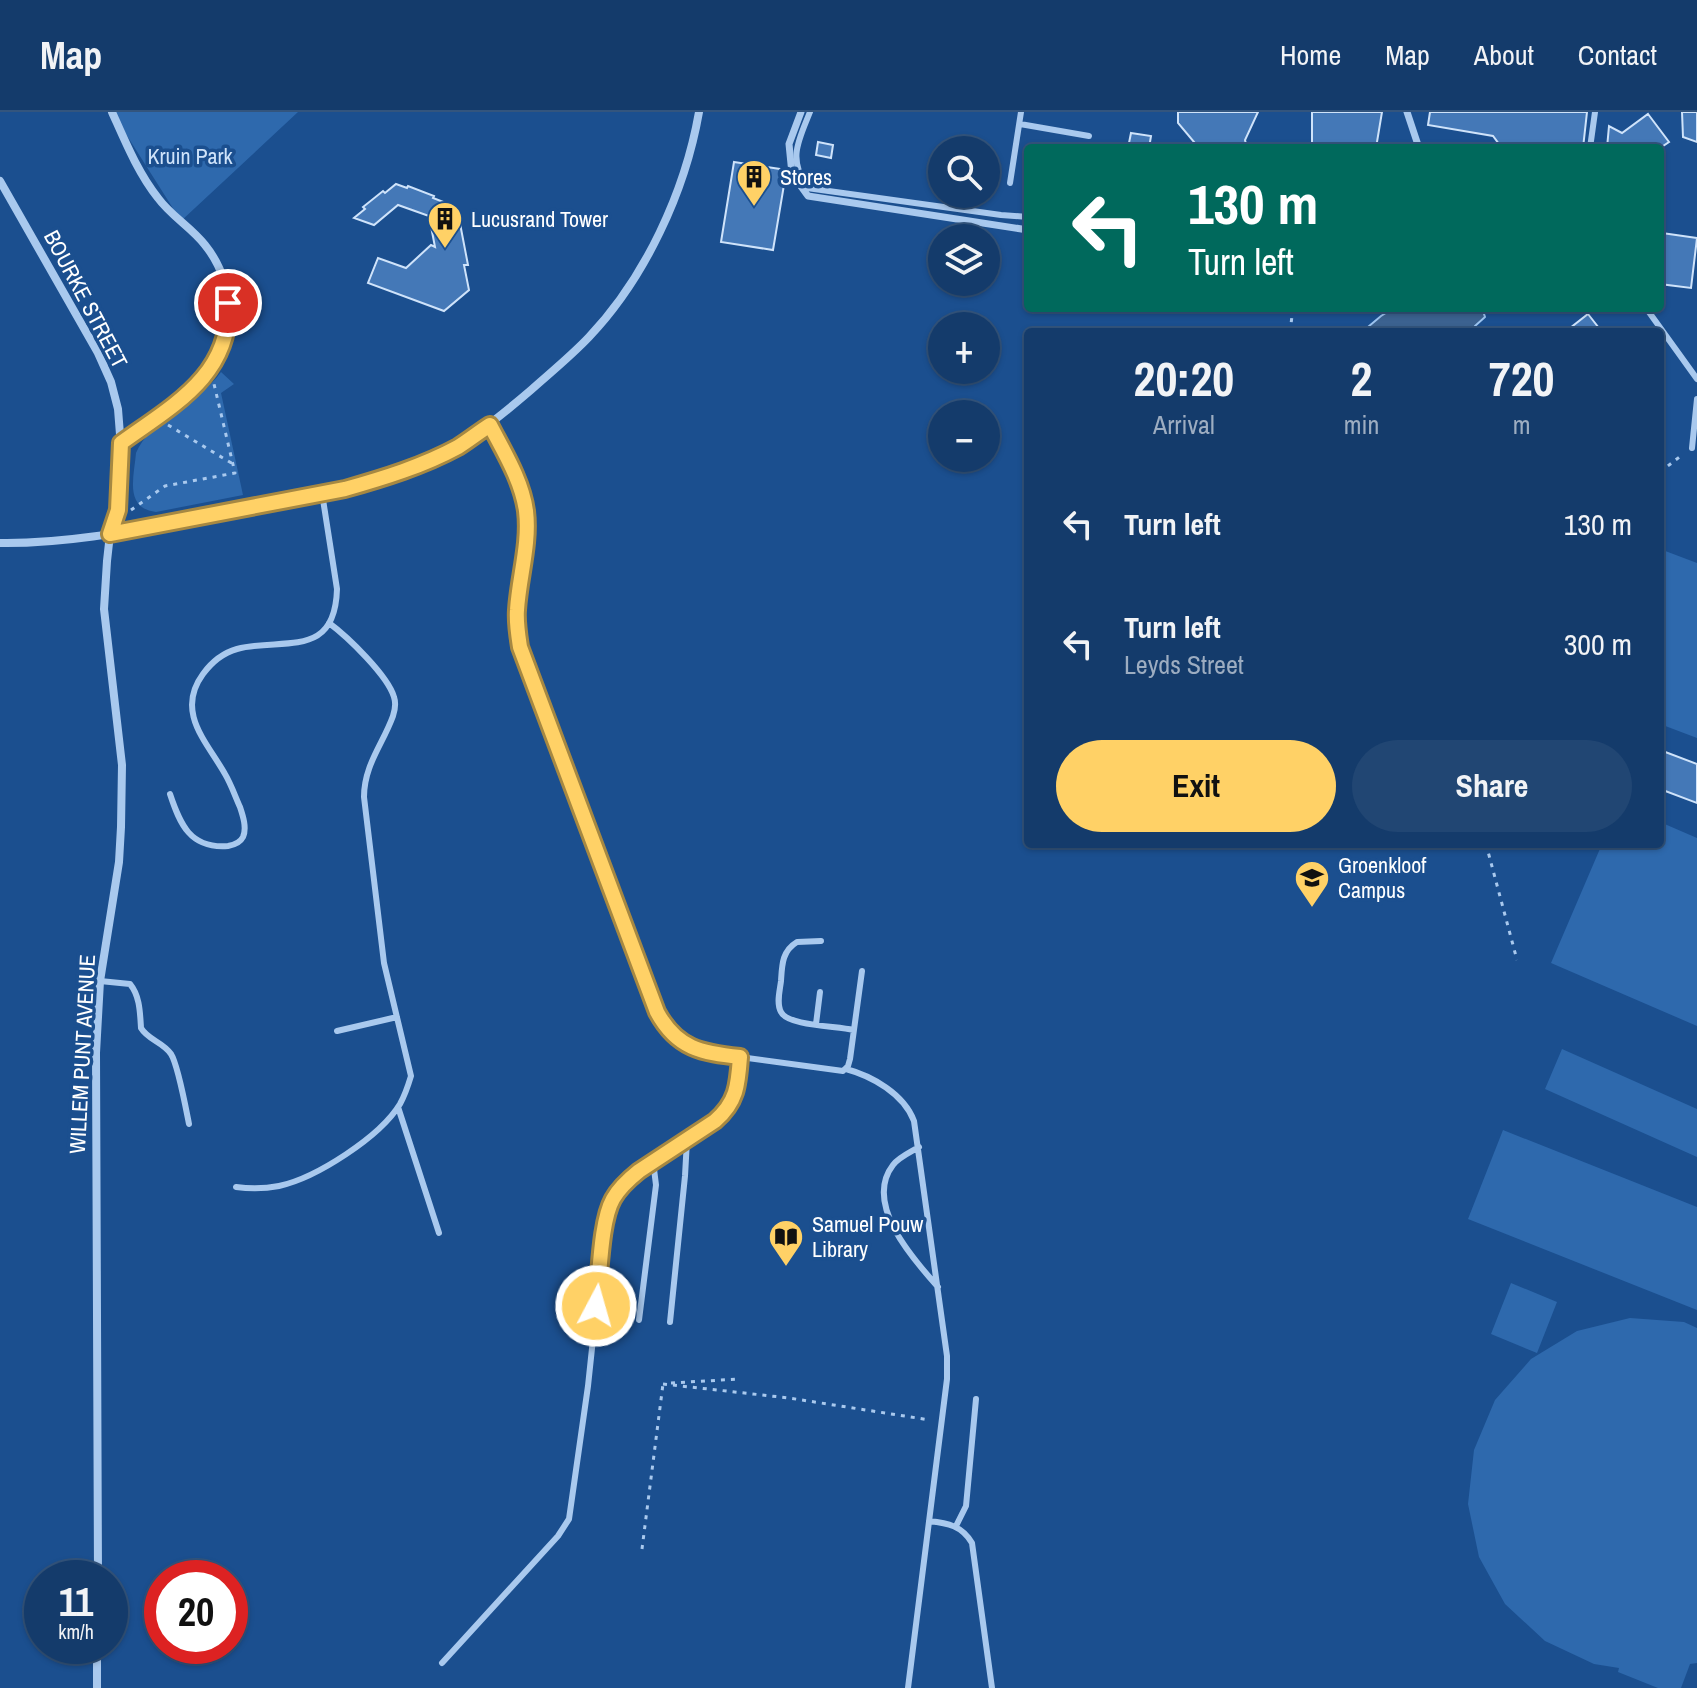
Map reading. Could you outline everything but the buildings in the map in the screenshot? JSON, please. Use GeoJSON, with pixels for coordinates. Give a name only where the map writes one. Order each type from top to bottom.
{"type":"FeatureCollection","features":[{"type":"Feature","properties":{"kind":"street"},"geometry":{"type":"LineString","coordinates":[[112,112],[154,192],[169,211],[207,246],[221,271],[229,315],[224,344],[211,370],[197,385],[121,443]]}},
{"type":"Feature","properties":{"kind":"street"},"geometry":{"type":"LineString","coordinates":[[0,543],[110,534],[322,493],[367,483],[423,464],[460,446],[490,425],[590,337],[634,280],[680,184],[699,112]]}},
{"type":"Feature","properties":{"kind":"street"},"geometry":{"type":"LineString","coordinates":[[801,112],[789,144],[792,174],[808,196],[1024,229]]}},
{"type":"Feature","properties":{"kind":"street"},"geometry":{"type":"LineString","coordinates":[[1407,112],[1418,144]]}},
{"type":"Feature","properties":{"kind":"street","name":"BOURKE STREET"},"geometry":{"type":"LineString","coordinates":[[0,181],[105,368],[117,403],[121,443],[118,510],[110,534]]}},
{"type":"Feature","properties":{"kind":"street","name":"WILLEM PUNT AVENUE"},"geometry":{"type":"LineString","coordinates":[[98,1560],[96,1053],[100,981],[119,862],[122,789],[120,740],[104,609],[110,534]]}},
{"type":"Feature","properties":{"kind":"street"},"geometry":{"type":"LineString","coordinates":[[97,1664],[97,1688]]}},
{"type":"Feature","properties":{"kind":"lane"},"geometry":{"type":"LineString","coordinates":[[810,112],[796,147],[799,175],[807,188],[1024,217]]}},
{"type":"Feature","properties":{"kind":"lane"},"geometry":{"type":"LineString","coordinates":[[1010,183],[1021,112]]}},
{"type":"Feature","properties":{"kind":"lane"},"geometry":{"type":"LineString","coordinates":[[1591,144],[1595,112]]}},
{"type":"Feature","properties":{"kind":"lane"},"geometry":{"type":"LineString","coordinates":[[1020,124],[1089,136]]}},
{"type":"Feature","properties":{"kind":"lane"},"geometry":{"type":"LineString","coordinates":[[1664,333],[1697,379]]}},
{"type":"Feature","properties":{"kind":"lane"},"geometry":{"type":"LineString","coordinates":[[1692,448],[1697,399]]}},
{"type":"Feature","properties":{"kind":"lane"},"geometry":{"type":"LineString","coordinates":[[490,425],[519,484],[526,510],[526,541],[517,607],[520,647],[657,1012],[672,1034],[690,1047],[711,1053],[846,1069],[871,1077],[904,1104],[914,1121],[939,1287],[947,1379],[908,1688]]}},
{"type":"Feature","properties":{"kind":"lane"},"geometry":{"type":"LineString","coordinates":[[170,794],[179,821],[190,835],[219,846],[234,845],[241,840],[244,827],[239,807],[224,773],[193,720],[192,702],[198,681],[221,656],[248,648],[306,641],[322,632],[329,623],[337,601],[337,589],[322,493]]}},
{"type":"Feature","properties":{"kind":"lane"},"geometry":{"type":"LineString","coordinates":[[236,1187],[256,1189],[281,1186],[318,1172],[356,1149],[398,1107],[411,1076],[384,963],[364,797],[366,774],[392,719],[395,698],[365,655],[329,623]]}},
{"type":"Feature","properties":{"kind":"lane"},"geometry":{"type":"LineString","coordinates":[[821,941],[797,942],[786,952],[780,1012],[786,1018],[853,1030]]}},
{"type":"Feature","properties":{"kind":"lane"},"geometry":{"type":"LineString","coordinates":[[846,1069],[862,971]]}},
{"type":"Feature","properties":{"kind":"lane"},"geometry":{"type":"LineString","coordinates":[[100,981],[130,984],[135,990],[143,1033],[171,1054],[189,1124]]}},
{"type":"Feature","properties":{"kind":"lane"},"geometry":{"type":"LineString","coordinates":[[816,1024],[820,992]]}},
{"type":"Feature","properties":{"kind":"lane"},"geometry":{"type":"LineString","coordinates":[[337,1031],[397,1017]]}},
{"type":"Feature","properties":{"kind":"lane"},"geometry":{"type":"LineString","coordinates":[[442,1663],[558,1536],[569,1519],[607,1216],[618,1192],[631,1178],[715,1121],[730,1106],[737,1085],[740,1057]]}},
{"type":"Feature","properties":{"kind":"lane"},"geometry":{"type":"LineString","coordinates":[[398,1107],[439,1233]]}},
{"type":"Feature","properties":{"kind":"lane"},"geometry":{"type":"LineString","coordinates":[[670,1322],[687,1140]]}},
{"type":"Feature","properties":{"kind":"lane"},"geometry":{"type":"LineString","coordinates":[[919,1147],[892,1167],[887,1177],[885,1204],[905,1248],[939,1287]]}},
{"type":"Feature","properties":{"kind":"lane"},"geometry":{"type":"LineString","coordinates":[[639,1320],[656,1185],[653,1161]]}},
{"type":"Feature","properties":{"kind":"lane"},"geometry":{"type":"LineString","coordinates":[[956,1526],[966,1506],[976,1399]]}},
{"type":"Feature","properties":{"kind":"lane"},"geometry":{"type":"LineString","coordinates":[[929,1521],[956,1526],[968,1537],[973,1547],[992,1688]]}},
{"type":"Feature","properties":{"kind":"path"},"geometry":{"type":"LineString","coordinates":[[115,521],[165,486],[235,473],[211,370]]}},
{"type":"Feature","properties":{"kind":"path"},"geometry":{"type":"LineString","coordinates":[[155,418],[233,464]]}},
{"type":"Feature","properties":{"kind":"path"},"geometry":{"type":"LineString","coordinates":[[1664,469],[1692,448]]}},
{"type":"Feature","properties":{"kind":"path"},"geometry":{"type":"LineString","coordinates":[[1487,848],[1517,960]]}},
{"type":"Feature","properties":{"kind":"path"},"geometry":{"type":"LineString","coordinates":[[663,1384],[739,1379]]}},
{"type":"Feature","properties":{"kind":"path"},"geometry":{"type":"LineString","coordinates":[[663,1384],[789,1398],[942,1421]]}},
{"type":"Feature","properties":{"kind":"path"},"geometry":{"type":"LineString","coordinates":[[642,1549],[663,1384]]}},
{"type":"Feature","properties":{"kind":"green space","name":"Kruin Park"},"geometry":{"type":"Polygon","coordinates":[[[112,112],[298,112],[181,221],[112,112]]]}},
{"type":"Feature","properties":{"kind":"green space"},"geometry":{"type":"Polygon","coordinates":[[[221,372],[234,384],[221,393],[243,495],[156,512],[146,509],[139,504],[133,490],[136,453],[142,442],[221,372]]]}},
{"type":"Feature","properties":{"kind":"green space"},"geometry":{"type":"Polygon","coordinates":[[[1664,551],[1697,563],[1697,738],[1664,726],[1664,551]]]}},
{"type":"Feature","properties":{"kind":"green space"},"geometry":{"type":"Polygon","coordinates":[[[1664,824],[1697,838],[1697,1026],[1551,963],[1600,848],[1664,848],[1664,824]]]}},
{"type":"Feature","properties":{"kind":"green space"},"geometry":{"type":"Polygon","coordinates":[[[1562,1049],[1697,1109],[1697,1157],[1545,1089],[1562,1049]]]}},
{"type":"Feature","properties":{"kind":"green space"},"geometry":{"type":"Polygon","coordinates":[[[1503,1130],[1697,1207],[1697,1310],[1468,1219],[1503,1130]]]}},
{"type":"Feature","properties":{"kind":"green space"},"geometry":{"type":"Polygon","coordinates":[[[1511,1283],[1557,1302],[1537,1353],[1491,1334],[1511,1283]]]}},
{"type":"Feature","properties":{"kind":"green space"},"geometry":{"type":"Polygon","coordinates":[[[1630,1318],[1684,1322],[1697,1328],[1697,1663],[1690,1664],[1681,1688],[1658,1688],[1618,1672],[1619,1668],[1594,1664],[1545,1641],[1505,1604],[1479,1557],[1468,1504],[1474,1450],[1495,1400],[1531,1359],[1577,1331],[1630,1318]]]}},
{"type":"Feature","properties":{"kind":"shaded area"},"geometry":{"type":"Polygon","coordinates":[[[1388,312],[1483,312],[1485,317],[1475,328],[1367,328],[1388,312]]]}},
{"type":"Feature","properties":{"kind":"place","name":"Stores"},"geometry":{"type":"Point","coordinates":[754,208]}},
{"type":"Feature","properties":{"kind":"place","name":"Lucusrand Tower"},"geometry":{"type":"Point","coordinates":[445,250]}},
{"type":"Feature","properties":{"kind":"place","name":"Groenkloof Campus"},"geometry":{"type":"Point","coordinates":[1312,909]}},
{"type":"Feature","properties":{"kind":"place","name":"Samuel Pouw Library"},"geometry":{"type":"Point","coordinates":[786,1268]}},
{"type":"Feature","properties":{"kind":"route"},"geometry":{"type":"LineString","coordinates":[[228,303],[224,344],[206,377],[121,443],[118,510],[110,534],[367,483],[423,464],[460,446],[490,425],[519,484],[526,510],[527,532],[517,607],[520,647],[657,1012],[672,1034],[690,1047],[740,1057],[735,1096],[725,1112],[639,1171],[613,1200],[607,1216],[596,1306]]}}]}
